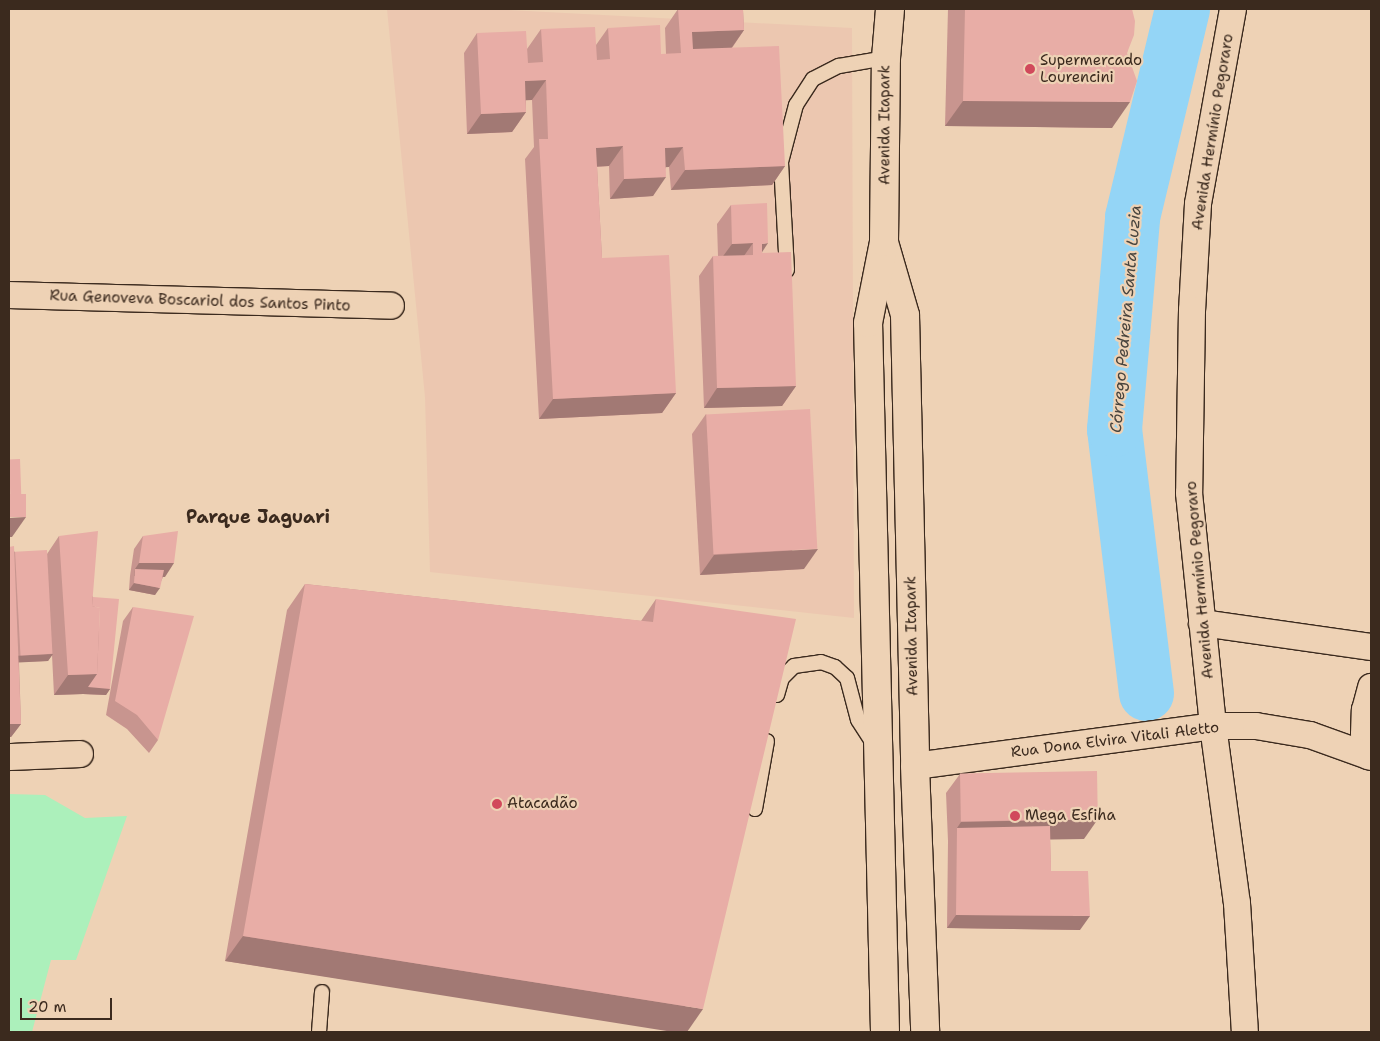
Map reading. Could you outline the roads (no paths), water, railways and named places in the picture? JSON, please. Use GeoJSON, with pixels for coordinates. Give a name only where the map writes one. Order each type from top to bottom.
{"type":"FeatureCollection","features":[{"type":"Feature","properties":{"kind":"main road","name":"Avenida Itapark"},"geometry":{"type":"LineString","coordinates":[[885,1032],[868,323],[884,242],[886,58],[890,9]]}},
{"type":"Feature","properties":{"kind":"main road","name":"Avenida Itapark"},"geometry":{"type":"LineString","coordinates":[[884,242],[905,314],[915,766],[925,1032]]}},
{"type":"Feature","properties":{"kind":"street","name":"Avenida Hermínio Pegoraro"},"geometry":{"type":"LineString","coordinates":[[1233,9],[1198,204],[1192,310],[1189,493],[1213,726],[1237,903],[1245,1032]]}},
{"type":"Feature","properties":{"kind":"street","name":"Rua Genoveva Boscariol dos Santos Pinto"},"geometry":{"type":"LineString","coordinates":[[9,295],[391,306]]}},
{"type":"Feature","properties":{"kind":"street"},"geometry":{"type":"LineString","coordinates":[[1202,623],[1371,647]]}},
{"type":"Feature","properties":{"kind":"street"},"geometry":{"type":"LineString","coordinates":[[1369,756],[1364,734],[1365,710],[1371,687]]}},
{"type":"Feature","properties":{"kind":"street","name":"Rua Dona Elvira Vitali Aletto"},"geometry":{"type":"LineString","coordinates":[[915,766],[1213,726],[1256,726],[1310,735],[1369,756]]}},
{"type":"Feature","properties":{"kind":"street"},"geometry":{"type":"LineString","coordinates":[[9,757],[80,754]]}},
{"type":"Feature","properties":{"kind":"lane"},"geometry":{"type":"LineString","coordinates":[[788,284],[781,162],[796,105],[813,79],[839,66],[886,58]]}},
{"type":"Feature","properties":{"kind":"lane"},"geometry":{"type":"LineString","coordinates":[[773,713],[782,678],[794,666],[821,662],[835,667],[847,678],[858,720],[878,752]]}},
{"type":"Feature","properties":{"kind":"lane"},"geometry":{"type":"LineString","coordinates":[[755,809],[768,732]]}},
{"type":"Feature","properties":{"kind":"lane"},"geometry":{"type":"LineString","coordinates":[[319,1032],[322,992]]}},
{"type":"Feature","properties":{"kind":"waterway","name":"Córrego Pedreira Santa Luzia"},"geometry":{"type":"LineString","coordinates":[[1146,693],[1114,429],[1132,217],[1182,9]]}},
{"type":"Feature","properties":{"kind":"place","name":"Supermercado Lourencini"},"geometry":{"type":"Point","coordinates":[1030,69]}},
{"type":"Feature","properties":{"kind":"place","name":"Atacadão"},"geometry":{"type":"Point","coordinates":[497,804]}},
{"type":"Feature","properties":{"kind":"place","name":"Mega Esfiha"},"geometry":{"type":"Point","coordinates":[1015,816]}},
{"type":"Feature","properties":{"kind":"district","name":"Parque Jaguari"},"geometry":{"type":"Point","coordinates":[258,517]}}]}
